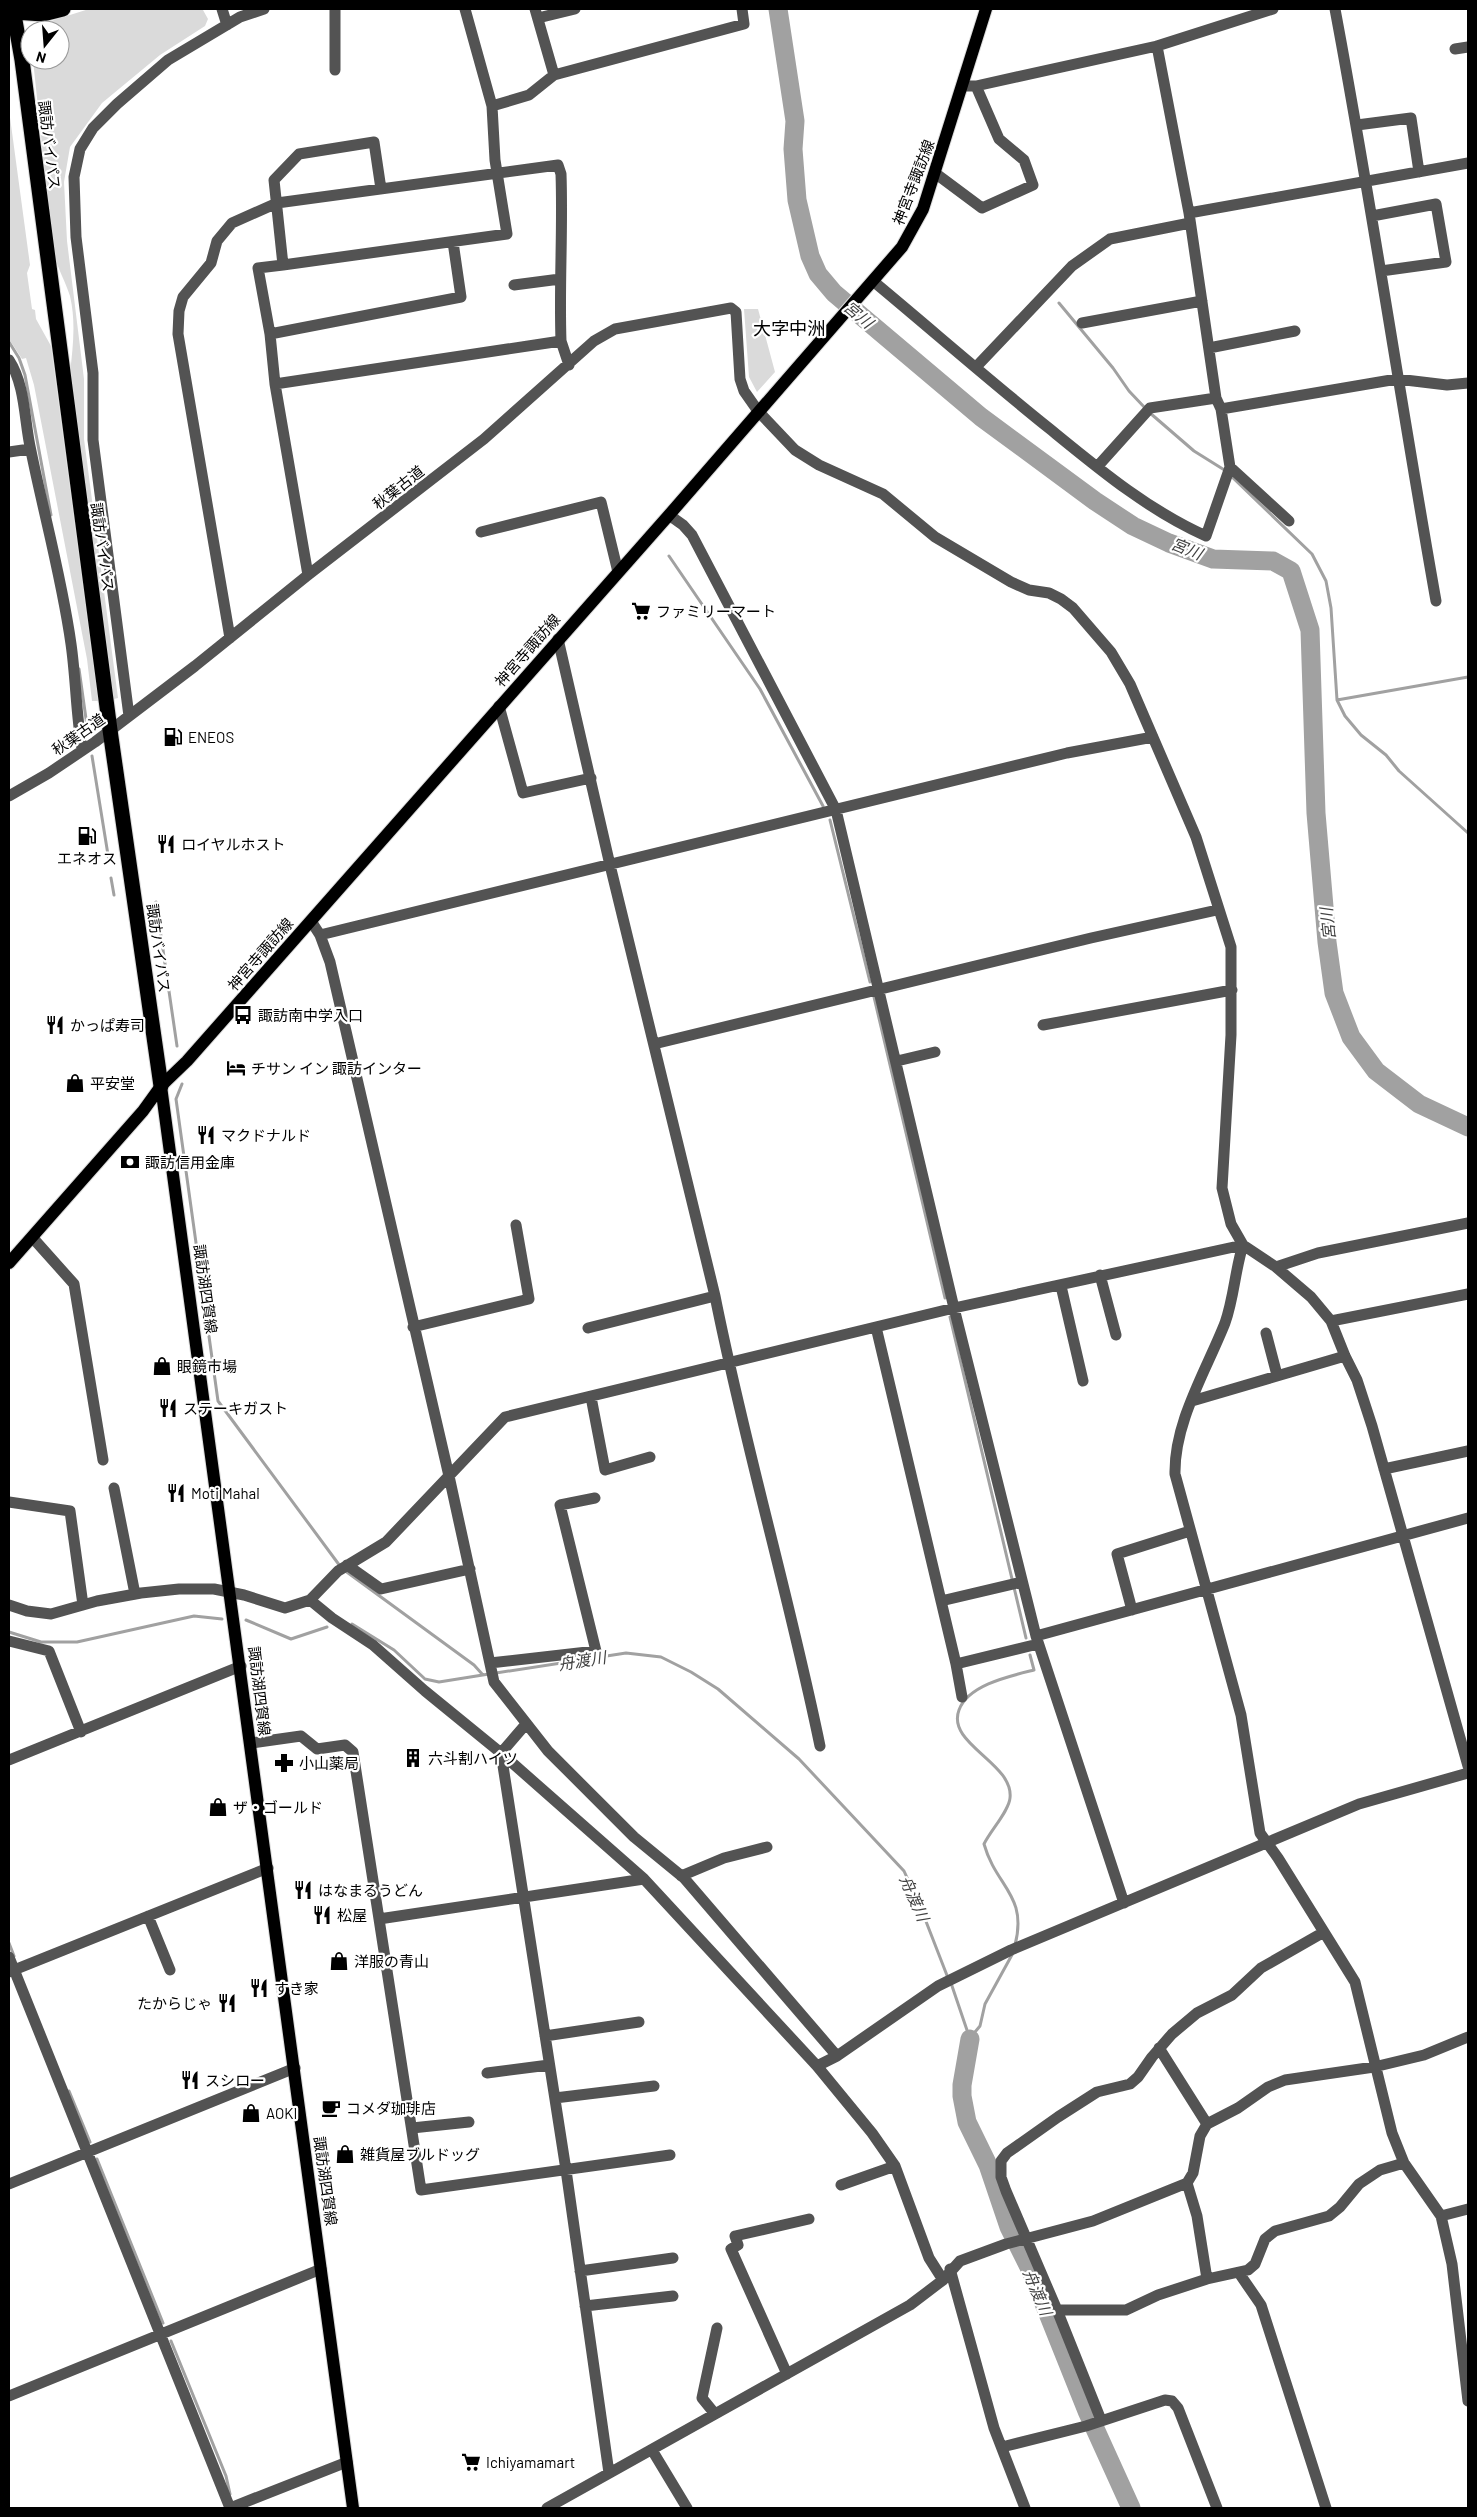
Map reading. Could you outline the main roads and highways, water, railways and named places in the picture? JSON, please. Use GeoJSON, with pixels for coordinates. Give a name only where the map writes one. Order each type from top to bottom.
{"type":"FeatureCollection","features":[{"type":"Feature","properties":{"kind":"highway"},"geometry":{"type":"LineString","coordinates":[[14,11],[43,14],[63,9]]}},
{"type":"Feature","properties":{"kind":"highway","name":"諏訪バイパス"},"geometry":{"type":"LineString","coordinates":[[14,11],[110,730],[161,1086]]}},
{"type":"Feature","properties":{"kind":"main road","name":"神宮寺諏訪線"},"geometry":{"type":"LineString","coordinates":[[9,1263],[143,1111],[161,1086],[187,1060],[669,515],[902,247],[914,230],[970,86],[986,9]]}},
{"type":"Feature","properties":{"kind":"main road","name":"諏訪湖四賀線"},"geometry":{"type":"LineString","coordinates":[[161,1086],[241,1666],[353,2508]]}},
{"type":"Feature","properties":{"kind":"waterway","name":"宮川"},"geometry":{"type":"LineString","coordinates":[[778,9],[795,121],[793,149],[797,200],[810,256],[818,274],[834,293],[981,417],[1095,501],[1133,526],[1169,543],[1213,559],[1273,561],[1291,571],[1310,630],[1316,813],[1327,942],[1334,993],[1351,1037],[1376,1071],[1419,1104],[1468,1127]]}},
{"type":"Feature","properties":{"kind":"waterway"},"geometry":{"type":"LineString","coordinates":[[1059,303],[1113,368],[1129,391],[1146,409]]}},
{"type":"Feature","properties":{"kind":"waterway"},"geometry":{"type":"LineString","coordinates":[[9,342],[19,358],[25,375],[51,515]]}},
{"type":"Feature","properties":{"kind":"waterway"},"geometry":{"type":"LineString","coordinates":[[1150,413],[1194,451],[1226,471]]}},
{"type":"Feature","properties":{"kind":"waterway"},"geometry":{"type":"LineString","coordinates":[[1231,476],[1312,554],[1326,581],[1331,608],[1337,700],[1345,716],[1361,735],[1386,755],[1399,771],[1468,833]]}},
{"type":"Feature","properties":{"kind":"waterway"},"geometry":{"type":"LineString","coordinates":[[669,556],[760,689],[823,806]]}},
{"type":"Feature","properties":{"kind":"waterway"},"geometry":{"type":"LineString","coordinates":[[79,669],[88,733]]}},
{"type":"Feature","properties":{"kind":"waterway"},"geometry":{"type":"LineString","coordinates":[[1337,700],[1468,677]]}},
{"type":"Feature","properties":{"kind":"waterway"},"geometry":{"type":"LineString","coordinates":[[92,756],[109,861]]}},
{"type":"Feature","properties":{"kind":"waterway"},"geometry":{"type":"LineString","coordinates":[[830,820],[870,982]]}},
{"type":"Feature","properties":{"kind":"waterway"},"geometry":{"type":"LineString","coordinates":[[111,878],[114,895]]}},
{"type":"Feature","properties":{"kind":"waterway"},"geometry":{"type":"LineString","coordinates":[[156,902],[177,1046]]}},
{"type":"Feature","properties":{"kind":"waterway"},"geometry":{"type":"LineString","coordinates":[[874,997],[945,1298]]}},
{"type":"Feature","properties":{"kind":"waterway"},"geometry":{"type":"LineString","coordinates":[[182,1084],[176,1099],[218,1401],[340,1566]]}},
{"type":"Feature","properties":{"kind":"waterway"},"geometry":{"type":"LineString","coordinates":[[950,1317],[1026,1638]]}},
{"type":"Feature","properties":{"kind":"waterway"},"geometry":{"type":"LineString","coordinates":[[344,1570],[474,1665],[483,1675]]}},
{"type":"Feature","properties":{"kind":"waterway"},"geometry":{"type":"LineString","coordinates":[[9,1632],[41,1642],[77,1642],[194,1616],[222,1619]]}},
{"type":"Feature","properties":{"kind":"waterway","name":"舟渡川"},"geometry":{"type":"LineString","coordinates":[[246,1620],[291,1639],[327,1627]]}},
{"type":"Feature","properties":{"kind":"waterway","name":"舟渡川"},"geometry":{"type":"LineString","coordinates":[[352,1624],[394,1650],[425,1679],[439,1682],[489,1674]]}},
{"type":"Feature","properties":{"kind":"waterway","name":"舟渡川"},"geometry":{"type":"LineString","coordinates":[[496,1673],[626,1653],[661,1657],[691,1672],[718,1689],[799,1759],[904,1871],[948,1978]]}},
{"type":"Feature","properties":{"kind":"waterway"},"geometry":{"type":"LineString","coordinates":[[1015,1945],[1018,1928],[1014,1902],[989,1859],[984,1844],[1009,1803],[1008,1786],[1002,1774],[970,1744],[962,1733],[958,1722],[959,1710],[971,1694],[991,1683],[1034,1670],[1030,1655]]}},
{"type":"Feature","properties":{"kind":"waterway"},"geometry":{"type":"LineString","coordinates":[[9,1943],[14,1956]]}},
{"type":"Feature","properties":{"kind":"waterway"},"geometry":{"type":"LineString","coordinates":[[970,2038],[980,2026],[985,2004],[1013,1953]]}},
{"type":"Feature","properties":{"kind":"waterway","name":"舟渡川"},"geometry":{"type":"LineString","coordinates":[[951,1983],[970,2039]]}},
{"type":"Feature","properties":{"kind":"waterway","name":"舟渡川"},"geometry":{"type":"LineString","coordinates":[[970,2039],[962,2085],[967,2122],[988,2165],[1009,2227],[1031,2271],[1087,2411],[1131,2508]]}},
{"type":"Feature","properties":{"kind":"waterway"},"geometry":{"type":"LineString","coordinates":[[69,2091],[90,2142]]}},
{"type":"Feature","properties":{"kind":"waterway"},"geometry":{"type":"LineString","coordinates":[[97,2159],[163,2323]]}},
{"type":"Feature","properties":{"kind":"waterway"},"geometry":{"type":"LineString","coordinates":[[171,2341],[226,2476],[230,2494]]}},
{"type":"Feature","properties":{"kind":"place","name":"ファミリーマート"},"geometry":{"type":"Point","coordinates":[641,611]}},
{"type":"Feature","properties":{"kind":"place","name":"ENEOS"},"geometry":{"type":"Point","coordinates":[173,737]}},
{"type":"Feature","properties":{"kind":"place","name":"エネオス"},"geometry":{"type":"Point","coordinates":[87,836]}},
{"type":"Feature","properties":{"kind":"place","name":"ロイヤルホスト"},"geometry":{"type":"Point","coordinates":[166,844]}},
{"type":"Feature","properties":{"kind":"place","name":"諏訪南中学入口"},"geometry":{"type":"Point","coordinates":[243,1015]}},
{"type":"Feature","properties":{"kind":"place","name":"かっぱ寿司"},"geometry":{"type":"Point","coordinates":[55,1025]}},
{"type":"Feature","properties":{"kind":"place","name":"チサン イン 諏訪インター"},"geometry":{"type":"Point","coordinates":[236,1068]}},
{"type":"Feature","properties":{"kind":"place","name":"平安堂"},"geometry":{"type":"Point","coordinates":[75,1083]}},
{"type":"Feature","properties":{"kind":"place","name":"マクドナルド"},"geometry":{"type":"Point","coordinates":[206,1135]}},
{"type":"Feature","properties":{"kind":"place","name":"諏訪信用金庫"},"geometry":{"type":"Point","coordinates":[130,1162]}},
{"type":"Feature","properties":{"kind":"place","name":"眼鏡市場"},"geometry":{"type":"Point","coordinates":[162,1366]}},
{"type":"Feature","properties":{"kind":"place","name":"ステーキガスト"},"geometry":{"type":"Point","coordinates":[168,1408]}},
{"type":"Feature","properties":{"kind":"place","name":"Moti Mahal"},"geometry":{"type":"Point","coordinates":[176,1493]}},
{"type":"Feature","properties":{"kind":"place","name":"六斗割ハイツ"},"geometry":{"type":"Point","coordinates":[413,1758]}},
{"type":"Feature","properties":{"kind":"place","name":"小山薬局"},"geometry":{"type":"Point","coordinates":[284,1763]}},
{"type":"Feature","properties":{"kind":"place","name":"ザ・ゴールド"},"geometry":{"type":"Point","coordinates":[218,1807]}},
{"type":"Feature","properties":{"kind":"place","name":"はなまるうどん"},"geometry":{"type":"Point","coordinates":[303,1890]}},
{"type":"Feature","properties":{"kind":"place","name":"松屋"},"geometry":{"type":"Point","coordinates":[322,1915]}},
{"type":"Feature","properties":{"kind":"place","name":"洋服の青山"},"geometry":{"type":"Point","coordinates":[339,1961]}},
{"type":"Feature","properties":{"kind":"place","name":"すき家"},"geometry":{"type":"Point","coordinates":[259,1988]}},
{"type":"Feature","properties":{"kind":"place","name":"たからじゃ"},"geometry":{"type":"Point","coordinates":[227,2003]}},
{"type":"Feature","properties":{"kind":"place","name":"スシロー"},"geometry":{"type":"Point","coordinates":[190,2080]}},
{"type":"Feature","properties":{"kind":"place","name":"コメダ珈琲店"},"geometry":{"type":"Point","coordinates":[331,2108]}},
{"type":"Feature","properties":{"kind":"place","name":"AOKI"},"geometry":{"type":"Point","coordinates":[251,2113]}},
{"type":"Feature","properties":{"kind":"place","name":"雑貨屋ブルドッグ"},"geometry":{"type":"Point","coordinates":[345,2154]}},
{"type":"Feature","properties":{"kind":"place","name":"Ichiyamamart"},"geometry":{"type":"Point","coordinates":[471,2462]}},
{"type":"Feature","properties":{"kind":"district","name":"大字中洲"},"geometry":{"type":"Point","coordinates":[789,328]}}]}
